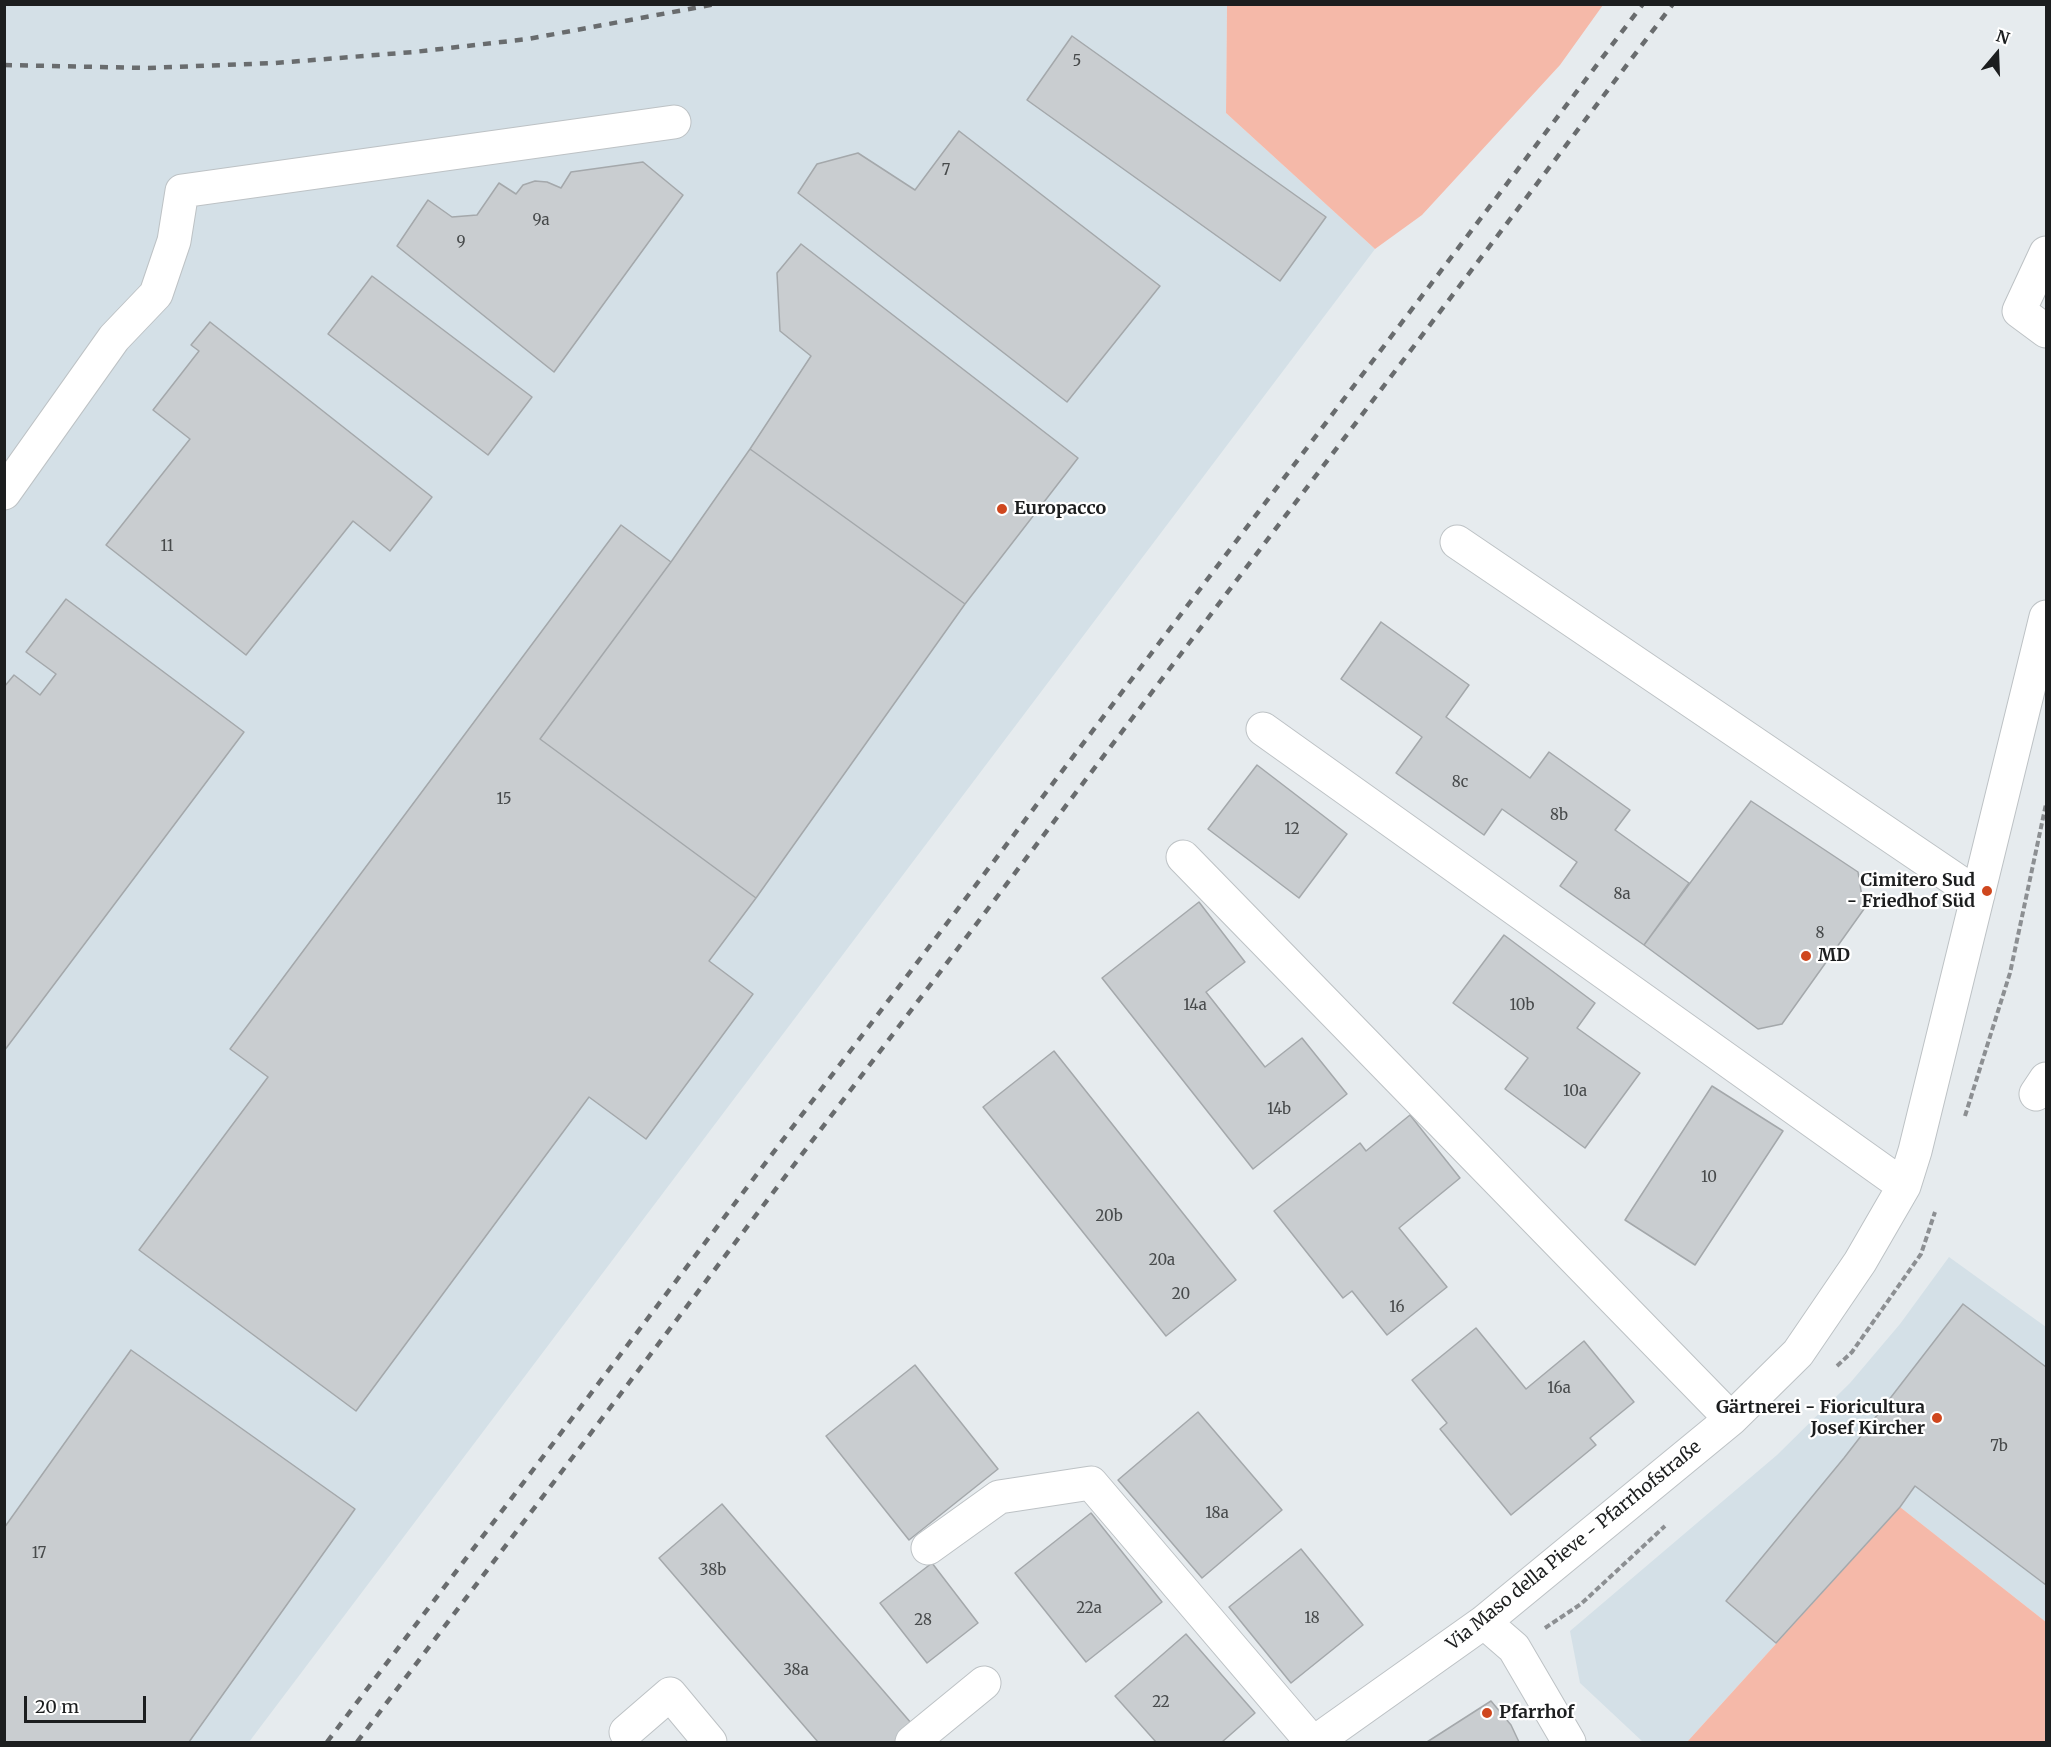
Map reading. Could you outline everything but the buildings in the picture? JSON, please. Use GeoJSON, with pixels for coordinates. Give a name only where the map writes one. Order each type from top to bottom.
{"type":"FeatureCollection","features":[{"type":"Feature","properties":{"kind":"street"},"geometry":{"type":"LineString","coordinates":[[4,493],[114,338],[156,294],[174,241],[182,191],[674,122]]}},
{"type":"Feature","properties":{"kind":"street"},"geometry":{"type":"LineString","coordinates":[[2046,253],[2019,311],[2046,331]]}},
{"type":"Feature","properties":{"kind":"street"},"geometry":{"type":"LineString","coordinates":[[1457,542],[1978,895]]}},
{"type":"Feature","properties":{"kind":"street","name":"Via Maso della Pieve - Pfarrhofstraße"},"geometry":{"type":"LineString","coordinates":[[1314,1743],[1484,1622],[1731,1419],[1798,1353],[1860,1262],[1904,1186],[1915,1151],[2046,617]]}},
{"type":"Feature","properties":{"kind":"street"},"geometry":{"type":"LineString","coordinates":[[1263,729],[1904,1186]]}},
{"type":"Feature","properties":{"kind":"street"},"geometry":{"type":"LineString","coordinates":[[1183,857],[1731,1419]]}},
{"type":"Feature","properties":{"kind":"street"},"geometry":{"type":"LineString","coordinates":[[928,1548],[999,1497],[1091,1483],[1314,1743]]}},
{"type":"Feature","properties":{"kind":"street"},"geometry":{"type":"LineString","coordinates":[[1484,1622],[1514,1648],[1569,1743]]}},
{"type":"Feature","properties":{"kind":"street"},"geometry":{"type":"LineString","coordinates":[[912,1743],[984,1683]]}},
{"type":"Feature","properties":{"kind":"street"},"geometry":{"type":"LineString","coordinates":[[626,1732],[670,1694],[710,1743]]}},
{"type":"Feature","properties":{"kind":"shaded area"},"geometry":{"type":"Polygon","coordinates":[[[1227,4],[1603,5],[1560,65],[1422,215],[1375,249],[1226,113],[1227,4]]]}},
{"type":"Feature","properties":{"kind":"shaded area"},"geometry":{"type":"Polygon","coordinates":[[[5,5],[1227,5],[1226,113],[1375,249],[249,1742],[5,1742],[5,5]]]}},
{"type":"Feature","properties":{"kind":"shaded area"},"geometry":{"type":"Polygon","coordinates":[[[1949,1257],[2046,1327],[2046,1622],[1900,1507],[1687,1742],[1643,1742],[1580,1683],[1570,1631],[1777,1455],[1850,1383],[1900,1324],[1949,1257]]]}},
{"type":"Feature","properties":{"kind":"shaded area"},"geometry":{"type":"Polygon","coordinates":[[[1900,1507],[2046,1622],[2046,1742],[1687,1742],[1900,1507]]]}},
{"type":"Feature","properties":{"kind":"railway"},"geometry":{"type":"LineString","coordinates":[[4,65],[148,68],[275,63],[414,52],[528,39],[716,4]]}},
{"type":"Feature","properties":{"kind":"railway"},"geometry":{"type":"LineString","coordinates":[[327,1742],[1643,4]]}},
{"type":"Feature","properties":{"kind":"railway"},"geometry":{"type":"LineString","coordinates":[[357,1742],[1673,4]]}},
{"type":"Feature","properties":{"kind":"place","name":"Europacco"},"geometry":{"type":"Point","coordinates":[1002,509]}},
{"type":"Feature","properties":{"kind":"place","name":"Cimitero Sud - Friedhof Süd"},"geometry":{"type":"Point","coordinates":[1987,891]}},
{"type":"Feature","properties":{"kind":"place","name":"MD"},"geometry":{"type":"Point","coordinates":[1806,956]}},
{"type":"Feature","properties":{"kind":"place","name":"Gärtnerei - Fioricultura Josef Kircher"},"geometry":{"type":"Point","coordinates":[1937,1418]}},
{"type":"Feature","properties":{"kind":"place","name":"Pfarrhof"},"geometry":{"type":"Point","coordinates":[1487,1713]}}]}
